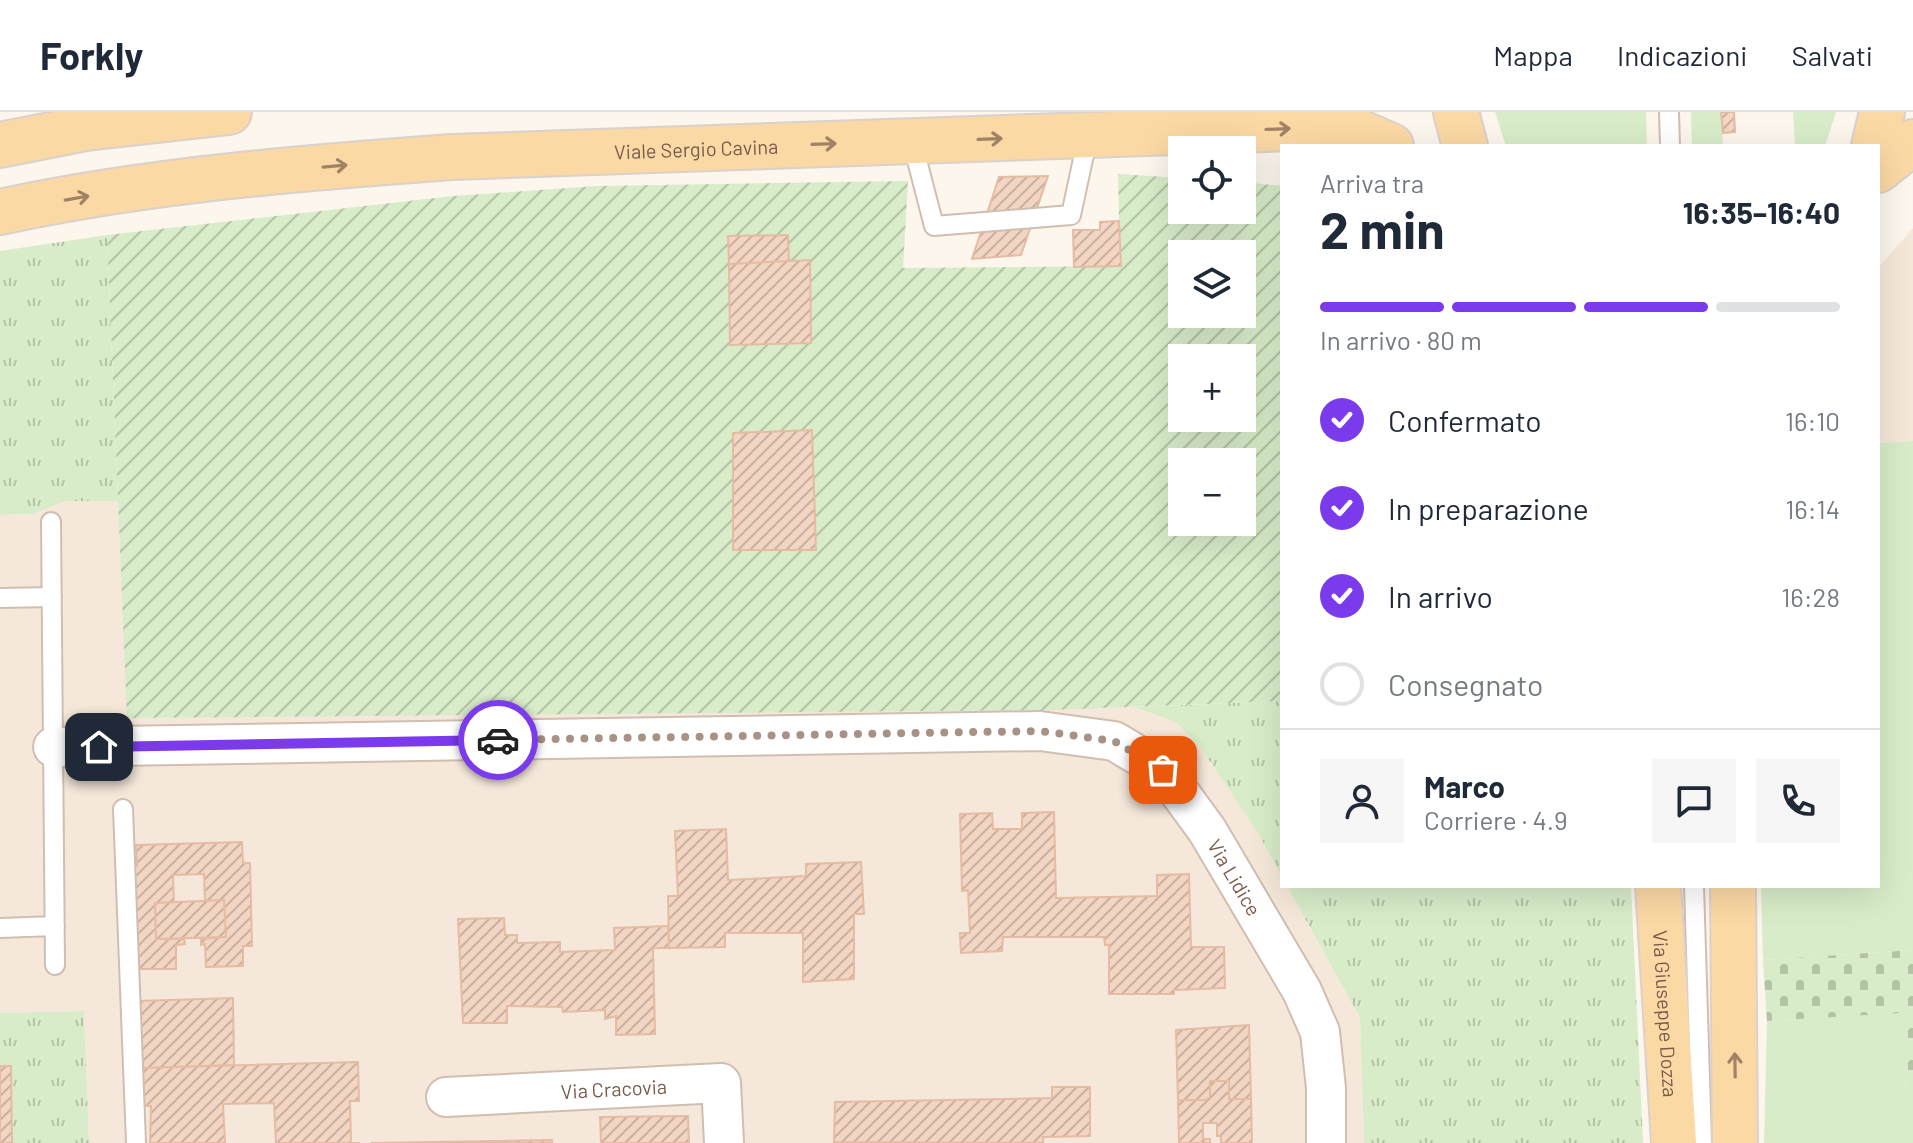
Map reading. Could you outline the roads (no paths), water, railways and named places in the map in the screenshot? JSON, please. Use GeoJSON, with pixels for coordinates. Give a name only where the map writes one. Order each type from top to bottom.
{"type":"FeatureCollection","features":[{"type":"Feature","properties":{"kind":"main road"},"geometry":{"type":"LineString","coordinates":[[0,145],[86,128],[229,112]]}},
{"type":"Feature","properties":{"kind":"main road"},"geometry":{"type":"LineString","coordinates":[[1456,112],[1464,144]]}},
{"type":"Feature","properties":{"kind":"main road"},"geometry":{"type":"LineString","coordinates":[[1874,144],[1882,112]]}},
{"type":"Feature","properties":{"kind":"main road","name":"Viale Sergio Cavina"},"geometry":{"type":"LineString","coordinates":[[0,212],[174,183],[452,157],[1321,127],[1359,132],[1386,144]]}},
{"type":"Feature","properties":{"kind":"main road"},"geometry":{"type":"LineString","coordinates":[[1880,168],[1913,142]]}},
{"type":"Feature","properties":{"kind":"main road","name":"Via Giuseppe Dozza"},"geometry":{"type":"LineString","coordinates":[[1658,888],[1674,1143]]}},
{"type":"Feature","properties":{"kind":"main road"},"geometry":{"type":"LineString","coordinates":[[1733,888],[1735,1143]]}},
{"type":"Feature","properties":{"kind":"street","name":"Via Lidice"},"geometry":{"type":"LineString","coordinates":[[53,747],[1040,731],[1114,741],[1163,770],[1207,830],[1302,991],[1320,1032],[1326,1088],[1326,1143]]}},
{"type":"Feature","properties":{"kind":"street","name":"Via Cracovia"},"geometry":{"type":"LineString","coordinates":[[446,1097],[721,1083],[724,1143]]}},
{"type":"Feature","properties":{"kind":"lane"},"geometry":{"type":"LineString","coordinates":[[1669,112],[1670,144]]}},
{"type":"Feature","properties":{"kind":"lane"},"geometry":{"type":"LineString","coordinates":[[912,141],[934,226],[1071,215],[1088,136]]}},
{"type":"Feature","properties":{"kind":"lane"},"geometry":{"type":"LineString","coordinates":[[51,522],[55,965]]}},
{"type":"Feature","properties":{"kind":"lane"},"geometry":{"type":"LineString","coordinates":[[0,598],[52,597]]}},
{"type":"Feature","properties":{"kind":"lane"},"geometry":{"type":"LineString","coordinates":[[123,809],[136,1143]]}},
{"type":"Feature","properties":{"kind":"lane"},"geometry":{"type":"LineString","coordinates":[[1694,888],[1702,1143]]}},
{"type":"Feature","properties":{"kind":"lane"},"geometry":{"type":"LineString","coordinates":[[0,928],[55,926]]}}]}
